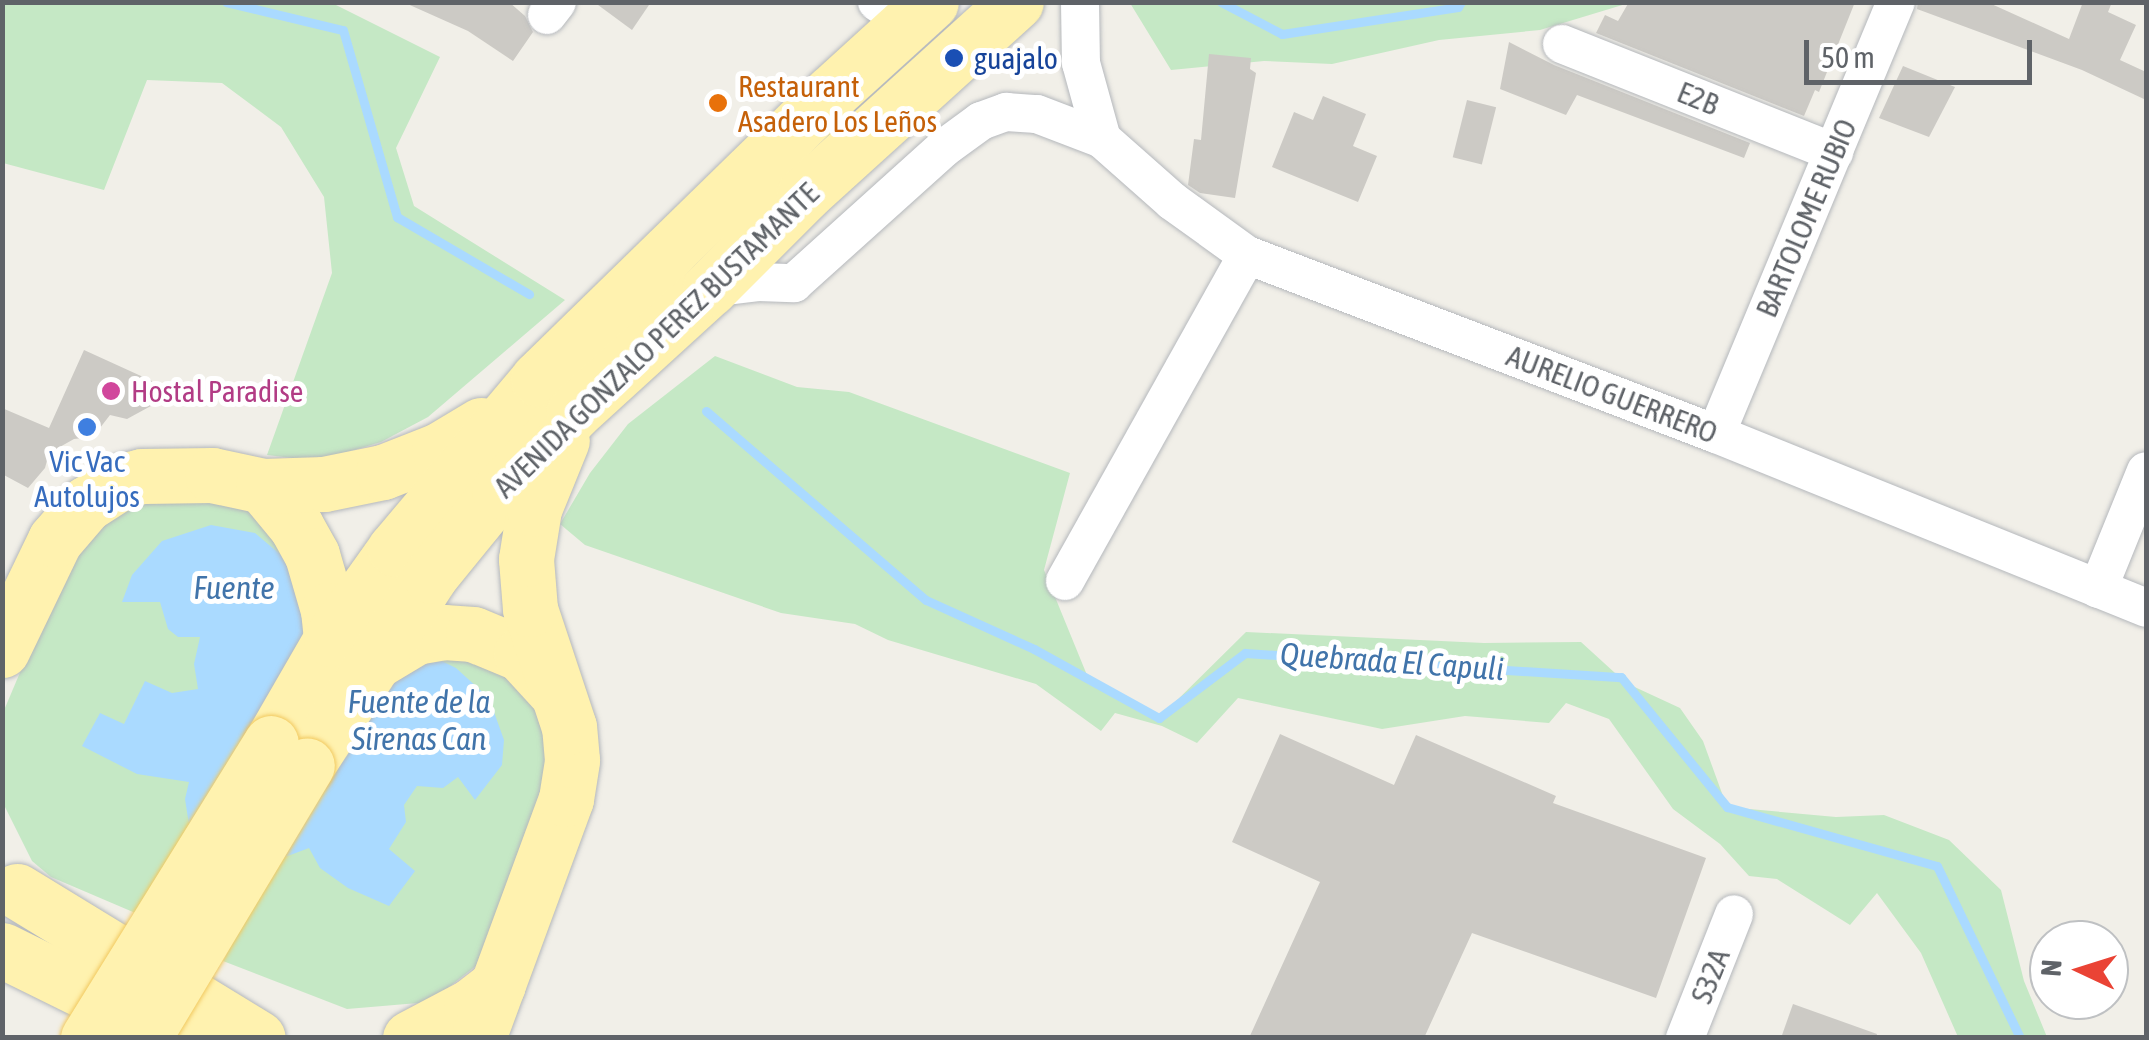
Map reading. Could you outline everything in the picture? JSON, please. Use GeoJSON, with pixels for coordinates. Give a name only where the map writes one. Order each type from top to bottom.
{"type":"FeatureCollection","features":[{"type":"Feature","properties":{"kind":"main road","name":"AVENIDA GONZALO PEREZ BUSTAMANTE"},"geometry":{"type":"LineString","coordinates":[[556,395],[710,288],[818,182],[1016,2]]}},
{"type":"Feature","properties":{"kind":"main road","name":"AVENIDA GONZALO PEREZ BUSTAMANTE"},"geometry":{"type":"LineString","coordinates":[[289,754],[350,652],[441,562],[498,491],[556,395],[906,9]]}},
{"type":"Feature","properties":{"kind":"main road"},"geometry":{"type":"LineString","coordinates":[[2,650],[55,540],[103,491],[142,476],[212,475],[263,486],[338,481],[383,472],[440,450],[492,418],[556,395]]}},
{"type":"Feature","properties":{"kind":"main road"},"geometry":{"type":"LineString","coordinates":[[478,1038],[566,799],[570,744],[530,610],[526,559],[556,395]]}},
{"type":"Feature","properties":{"kind":"main road"},"geometry":{"type":"LineString","coordinates":[[263,486],[296,526],[312,555],[328,610],[350,652],[459,632],[487,638],[522,654],[555,691]]}},
{"type":"Feature","properties":{"kind":"main road"},"geometry":{"type":"LineString","coordinates":[[88,1038],[289,754]]}},
{"type":"Feature","properties":{"kind":"main road"},"geometry":{"type":"LineString","coordinates":[[143,1038],[289,754]]}},
{"type":"Feature","properties":{"kind":"main road"},"geometry":{"type":"LineString","coordinates":[[10,878],[66,978]]}},
{"type":"Feature","properties":{"kind":"main road"},"geometry":{"type":"LineString","coordinates":[[10,878],[258,1038]]}},
{"type":"Feature","properties":{"kind":"main road"},"geometry":{"type":"LineString","coordinates":[[2,950],[66,978],[180,1038]]}},
{"type":"Feature","properties":{"kind":"main road"},"geometry":{"type":"LineString","coordinates":[[410,1038],[471,1006],[498,985]]}},
{"type":"Feature","properties":{"kind":"street"},"geometry":{"type":"LineString","coordinates":[[1080,2],[1080,63],[1102,140]]}},
{"type":"Feature","properties":{"kind":"street","name":"BARTOLOME RUBIO"},"geometry":{"type":"LineString","coordinates":[[1716,434],[1896,2]]}},
{"type":"Feature","properties":{"kind":"street","name":"E2B"},"geometry":{"type":"LineString","coordinates":[[1562,44],[1834,152]]}},
{"type":"Feature","properties":{"kind":"street","name":"AURELIO GUERRERO"},"geometry":{"type":"LineString","coordinates":[[710,288],[758,282],[794,283],[944,148],[981,121],[1006,112],[1037,114],[1102,140],[1172,201],[1247,255],[1716,434],[2146,608]]}},
{"type":"Feature","properties":{"kind":"street"},"geometry":{"type":"LineString","coordinates":[[1066,582],[1247,255]]}},
{"type":"Feature","properties":{"kind":"street"},"geometry":{"type":"LineString","coordinates":[[2098,589],[2146,472]]}},
{"type":"Feature","properties":{"kind":"street","name":"S32A"},"geometry":{"type":"LineString","coordinates":[[1685,1038],[1734,914]]}},
{"type":"Feature","properties":{"kind":"green space"},"geometry":{"type":"Polygon","coordinates":[[[330,2],[440,57],[396,148],[414,206],[565,300],[428,417],[381,442],[318,461],[267,455],[332,273],[324,197],[281,127],[222,83],[147,80],[104,190],[3,163],[2,3],[330,2]]]}},
{"type":"Feature","properties":{"kind":"green space"},"geometry":{"type":"Polygon","coordinates":[[[1130,3],[1629,3],[1540,30],[1439,40],[1332,64],[1264,61],[1171,70],[1130,3]]]}},
{"type":"Feature","properties":{"kind":"green space"},"geometry":{"type":"Polygon","coordinates":[[[715,356],[797,387],[849,392],[1070,473],[1044,570],[1089,680],[1159,718],[1246,632],[1484,643],[1581,642],[1626,683],[1680,708],[1703,741],[1727,807],[1836,817],[1884,815],[1949,840],[2001,890],[2029,993],[2029,1020],[2040,1020],[2047,1037],[1958,1037],[1921,953],[1877,893],[1850,925],[1777,879],[1749,876],[1720,844],[1673,809],[1609,719],[1566,703],[1549,723],[1465,716],[1382,729],[1238,698],[1197,743],[1162,726],[1115,713],[1101,731],[1036,684],[888,640],[855,624],[781,613],[585,545],[560,524],[590,473],[628,424],[715,356]]]}},
{"type":"Feature","properties":{"kind":"green space"},"geometry":{"type":"Polygon","coordinates":[[[230,477],[318,600],[140,915],[51,877],[32,861],[3,803],[2,715],[63,571],[110,512],[230,477]]]}},
{"type":"Feature","properties":{"kind":"green space"},"geometry":{"type":"Polygon","coordinates":[[[500,642],[572,760],[477,965],[430,1002],[347,1009],[223,961],[367,682],[500,642]]]}},
{"type":"Feature","properties":{"kind":"water","name":"Fuente"},"geometry":{"type":"Polygon","coordinates":[[[211,525],[255,533],[288,561],[311,639],[190,831],[185,799],[189,782],[137,774],[82,746],[100,713],[124,724],[145,681],[172,693],[198,689],[194,664],[200,637],[178,637],[168,629],[160,602],[122,602],[132,575],[162,541],[211,525]]]}},
{"type":"Feature","properties":{"kind":"water","name":"Fuente de la Sirenas Can"},"geometry":{"type":"Polygon","coordinates":[[[403,642],[456,668],[489,698],[504,740],[502,765],[475,800],[458,777],[443,788],[417,786],[404,805],[406,822],[389,849],[415,871],[389,906],[348,888],[320,868],[309,848],[269,863],[403,642]]]}},
{"type":"Feature","properties":{"kind":"building"},"geometry":{"type":"Polygon","coordinates":[[[403,2],[509,2],[525,16],[533,32],[513,61],[468,31],[403,2]]]}},
{"type":"Feature","properties":{"kind":"building"},"geometry":{"type":"Polygon","coordinates":[[[594,2],[651,2],[632,30],[594,2]]]}},
{"type":"Feature","properties":{"kind":"building"},"geometry":{"type":"Polygon","coordinates":[[[1629,2],[1855,2],[1819,92],[1815,90],[1804,116],[1596,33],[1605,15],[1618,21],[1629,2]]]}},
{"type":"Feature","properties":{"kind":"building"},"geometry":{"type":"Polygon","coordinates":[[[1918,2],[1987,2],[2069,39],[2083,2],[2112,2],[2108,12],[2136,25],[2120,60],[2146,72],[2146,100],[2082,70],[1917,9],[1918,2]]]}},
{"type":"Feature","properties":{"kind":"building"},"geometry":{"type":"Polygon","coordinates":[[[1509,42],[1554,65],[1750,143],[1744,158],[1577,95],[1566,115],[1500,89],[1509,42]]]}},
{"type":"Feature","properties":{"kind":"building"},"geometry":{"type":"Polygon","coordinates":[[[1209,54],[1251,58],[1250,69],[1256,73],[1235,198],[1200,193],[1188,185],[1194,139],[1201,140],[1209,54]]]}},
{"type":"Feature","properties":{"kind":"building"},"geometry":{"type":"Polygon","coordinates":[[[1903,66],[1955,87],[1929,137],[1879,118],[1903,66]]]}},
{"type":"Feature","properties":{"kind":"building"},"geometry":{"type":"Polygon","coordinates":[[[1323,96],[1366,114],[1353,146],[1377,156],[1358,202],[1272,167],[1294,112],[1313,120],[1323,96]]]}},
{"type":"Feature","properties":{"kind":"building"},"geometry":{"type":"Polygon","coordinates":[[[1467,100],[1496,107],[1482,165],[1453,157],[1467,100]]]}},
{"type":"Feature","properties":{"kind":"building","name":"Hostal Paradise"},"geometry":{"type":"Polygon","coordinates":[[[84,350],[152,381],[160,401],[127,419],[110,415],[93,437],[74,439],[49,453],[45,468],[28,488],[2,474],[2,408],[49,428],[84,350]]]}},
{"type":"Feature","properties":{"kind":"building"},"geometry":{"type":"Polygon","coordinates":[[[1280,734],[1394,785],[1416,735],[1556,796],[1553,803],[1706,858],[1656,998],[1472,933],[1424,1038],[1249,1038],[1320,882],[1232,842],[1280,734]]]}},
{"type":"Feature","properties":{"kind":"building"},"geometry":{"type":"Polygon","coordinates":[[[1793,1004],[1877,1034],[1876,1038],[1781,1038],[1793,1004]]]}},
{"type":"Feature","properties":{"kind":"waterway"},"geometry":{"type":"LineString","coordinates":[[226,2],[343,30],[397,217],[529,294]]}},
{"type":"Feature","properties":{"kind":"waterway"},"geometry":{"type":"LineString","coordinates":[[1221,2],[1282,34],[1458,7],[1461,2]]}},
{"type":"Feature","properties":{"kind":"waterway","name":"Quebrada El Capuli"},"geometry":{"type":"LineString","coordinates":[[706,411],[926,600],[1034,649],[1159,718],[1245,653],[1621,677],[1727,807],[1937,866],[2020,1038]]}},
{"type":"Feature","properties":{"kind":"place","name":"guajalo"},"geometry":{"type":"Point","coordinates":[954,58]}},
{"type":"Feature","properties":{"kind":"place","name":"Restaurant Asadero Los Leños"},"geometry":{"type":"Point","coordinates":[718,103]}},
{"type":"Feature","properties":{"kind":"place","name":"Hostal Paradise"},"geometry":{"type":"Point","coordinates":[111,391]}},
{"type":"Feature","properties":{"kind":"place","name":"Vic Vac Autolujos"},"geometry":{"type":"Point","coordinates":[87,427]}}]}
